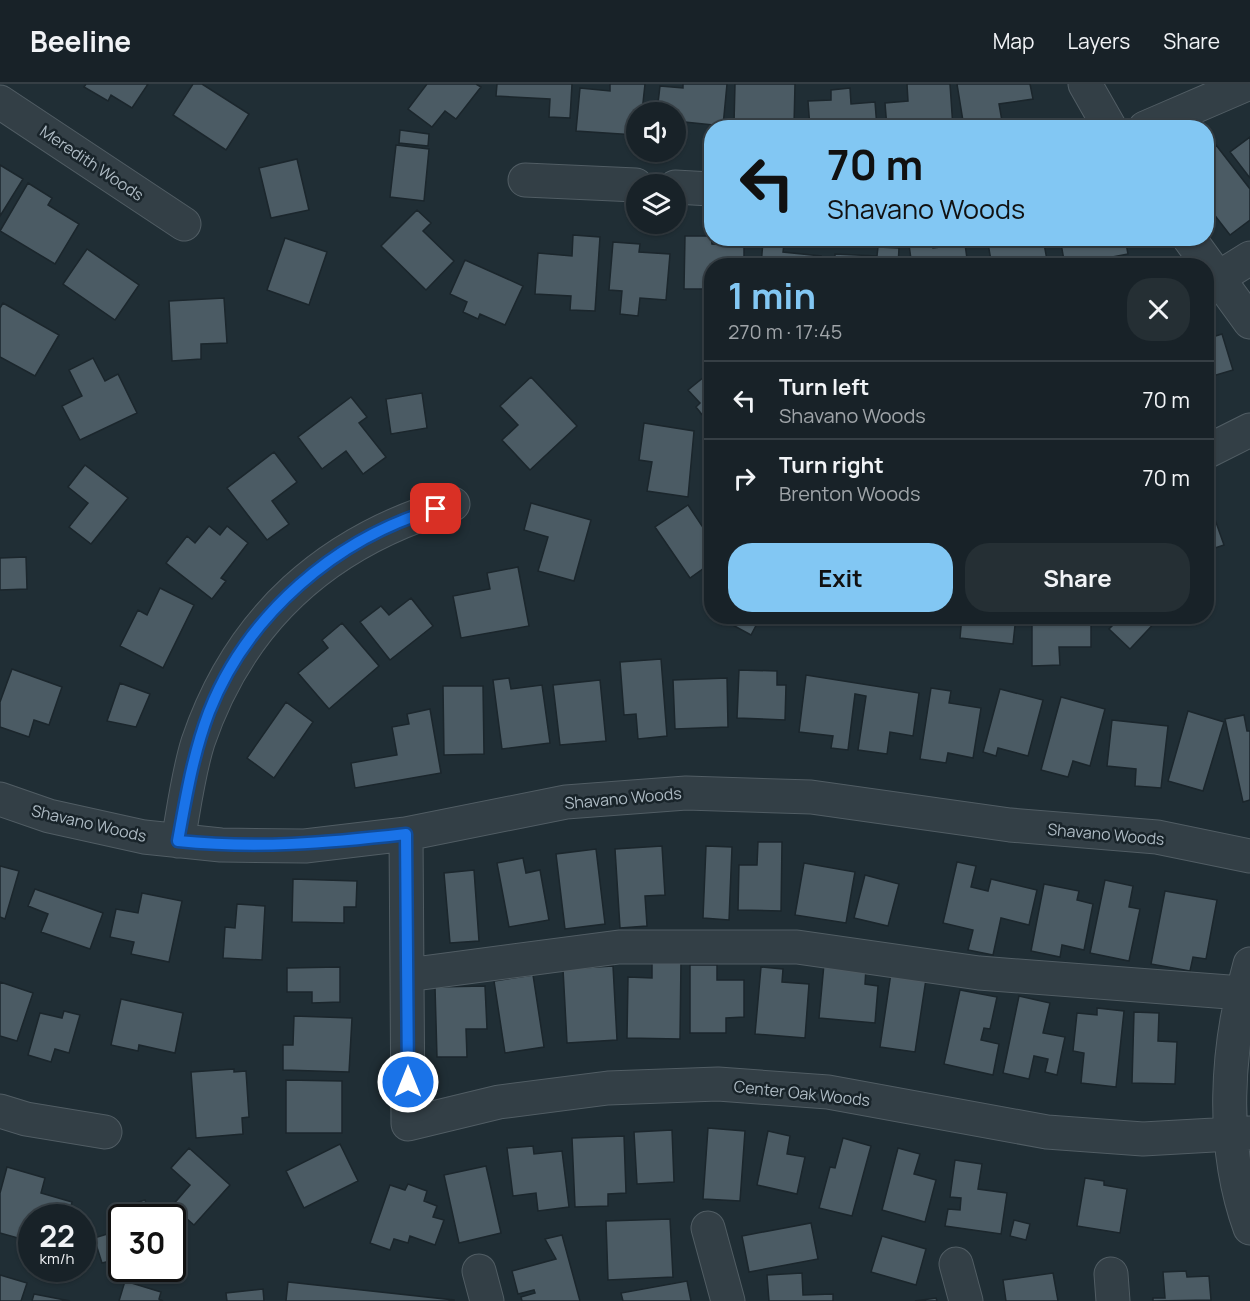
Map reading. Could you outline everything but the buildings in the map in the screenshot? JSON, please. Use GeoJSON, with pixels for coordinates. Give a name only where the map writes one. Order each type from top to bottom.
{"type":"FeatureCollection","features":[{"type":"Feature","properties":{"kind":"street"},"geometry":{"type":"LineString","coordinates":[[1084,84],[1105,120]]}},
{"type":"Feature","properties":{"kind":"street"},"geometry":{"type":"LineString","coordinates":[[1164,120],[1247,84]]}},
{"type":"Feature","properties":{"kind":"street","name":"Meredith Woods"},"geometry":{"type":"LineString","coordinates":[[0,102],[184,224]]}},
{"type":"Feature","properties":{"kind":"street"},"geometry":{"type":"LineString","coordinates":[[525,180],[626,185]]}},
{"type":"Feature","properties":{"kind":"street"},"geometry":{"type":"LineString","coordinates":[[686,188],[704,189]]}},
{"type":"Feature","properties":{"kind":"street"},"geometry":{"type":"LineString","coordinates":[[1218,278],[1250,258]]}},
{"type":"Feature","properties":{"kind":"street"},"geometry":{"type":"LineString","coordinates":[[1214,272],[1250,322]]}},
{"type":"Feature","properties":{"kind":"street"},"geometry":{"type":"LineString","coordinates":[[1214,448],[1250,430]]}},
{"type":"Feature","properties":{"kind":"street"},"geometry":{"type":"LineString","coordinates":[[178,841],[197,745],[210,710],[235,662],[268,617],[321,567],[351,546],[418,514],[453,504]]}},
{"type":"Feature","properties":{"kind":"street","name":"Shavano Woods"},"geometry":{"type":"LineString","coordinates":[[0,800],[49,816],[117,832],[221,845],[305,846],[406,834],[443,824],[566,802],[686,793],[811,797],[1010,825],[1157,837],[1250,856]]}},
{"type":"Feature","properties":{"kind":"street"},"geometry":{"type":"LineString","coordinates":[[406,834],[407,975],[619,948],[797,947],[979,973],[1246,979],[1233,1039],[1230,1085],[1241,1134],[1238,1178],[1250,1228]]}},
{"type":"Feature","properties":{"kind":"street","name":"Center Oak Woods"},"geometry":{"type":"LineString","coordinates":[[407,975],[408,1124],[499,1102],[608,1088],[718,1084],[828,1092],[1047,1132],[1143,1138],[1241,1134]]}},
{"type":"Feature","properties":{"kind":"street"},"geometry":{"type":"LineString","coordinates":[[0,1111],[26,1119],[105,1132]]}},
{"type":"Feature","properties":{"kind":"street"},"geometry":{"type":"LineString","coordinates":[[708,1228],[728,1301]]}},
{"type":"Feature","properties":{"kind":"street"},"geometry":{"type":"LineString","coordinates":[[956,1264],[966,1301]]}},
{"type":"Feature","properties":{"kind":"route"},"geometry":{"type":"LineString","coordinates":[[408,1082],[406,834],[305,846],[221,845],[178,841],[197,745],[225,677],[245,646],[293,590],[321,567],[351,546],[384,528],[436,509]]}}]}
